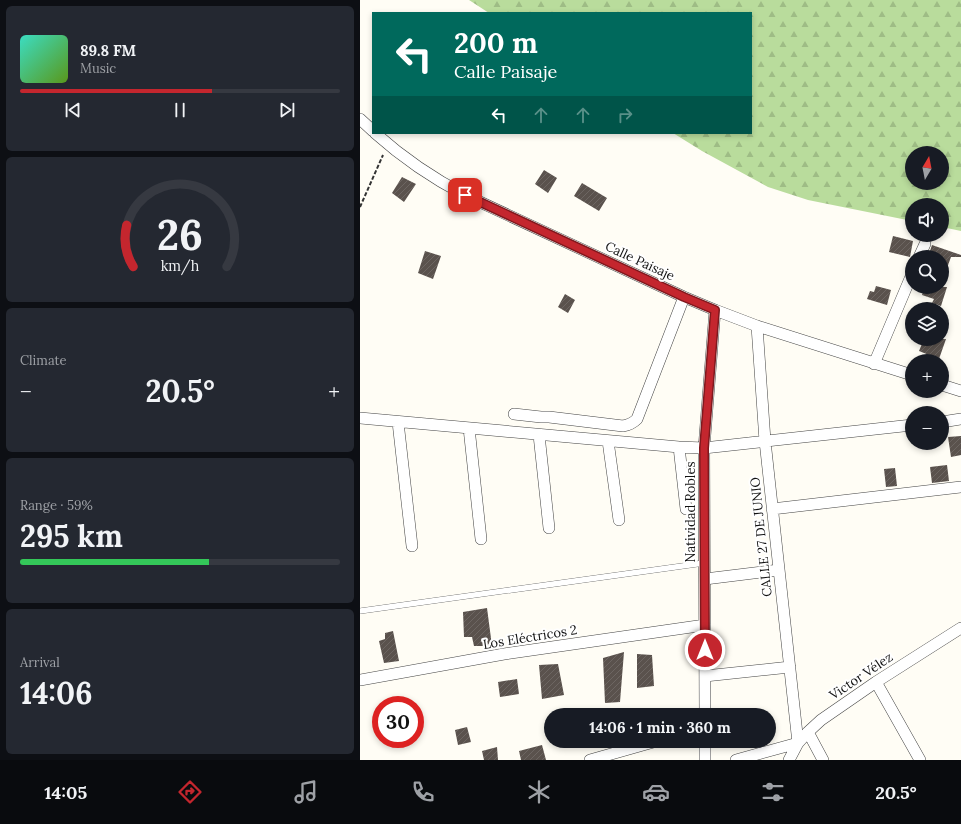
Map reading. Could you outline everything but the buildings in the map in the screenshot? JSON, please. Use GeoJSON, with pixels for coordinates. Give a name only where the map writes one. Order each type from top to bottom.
{"type":"FeatureCollection","features":[{"type":"Feature","properties":{"kind":"street","name":"Calle Paisaje"},"geometry":{"type":"LineString","coordinates":[[360,119],[372,130]]}},
{"type":"Feature","properties":{"kind":"street","name":"Calle Paisaje"},"geometry":{"type":"LineString","coordinates":[[376,134],[418,168],[465,195],[684,297],[757,326],[905,373]]}},
{"type":"Feature","properties":{"kind":"street"},"geometry":{"type":"LineString","coordinates":[[922,250],[925,244]]}},
{"type":"Feature","properties":{"kind":"street"},"geometry":{"type":"LineString","coordinates":[[874,364],[905,291]]}},
{"type":"Feature","properties":{"kind":"street"},"geometry":{"type":"LineString","coordinates":[[514,414],[623,426],[634,422],[637,419],[684,297]]}},
{"type":"Feature","properties":{"kind":"street","name":"Natividad Robles"},"geometry":{"type":"LineString","coordinates":[[705,708],[704,448],[715,310]]}},
{"type":"Feature","properties":{"kind":"street","name":"CALLE 27 DE JUNIO"},"geometry":{"type":"LineString","coordinates":[[757,326],[765,441],[798,743]]}},
{"type":"Feature","properties":{"kind":"street"},"geometry":{"type":"LineString","coordinates":[[949,387],[961,391]]}},
{"type":"Feature","properties":{"kind":"street"},"geometry":{"type":"LineString","coordinates":[[360,418],[608,441],[704,448],[905,426]]}},
{"type":"Feature","properties":{"kind":"street"},"geometry":{"type":"LineString","coordinates":[[949,421],[961,420]]}},
{"type":"Feature","properties":{"kind":"street"},"geometry":{"type":"LineString","coordinates":[[398,422],[412,546]]}},
{"type":"Feature","properties":{"kind":"street"},"geometry":{"type":"LineString","coordinates":[[468,428],[481,539]]}},
{"type":"Feature","properties":{"kind":"street"},"geometry":{"type":"LineString","coordinates":[[538,434],[549,528]]}},
{"type":"Feature","properties":{"kind":"street"},"geometry":{"type":"LineString","coordinates":[[608,441],[618,520]]}},
{"type":"Feature","properties":{"kind":"street"},"geometry":{"type":"LineString","coordinates":[[679,447],[686,510]]}},
{"type":"Feature","properties":{"kind":"street"},"geometry":{"type":"LineString","coordinates":[[772,509],[961,487]]}},
{"type":"Feature","properties":{"kind":"street"},"geometry":{"type":"LineString","coordinates":[[705,579],[779,570]]}},
{"type":"Feature","properties":{"kind":"street","name":"Los Eléctricos 2"},"geometry":{"type":"LineString","coordinates":[[360,680],[504,654],[705,625]]}},
{"type":"Feature","properties":{"kind":"street","name":"Victor Vélez"},"geometry":{"type":"LineString","coordinates":[[789,760],[798,743],[821,720],[876,682],[961,628]]}},
{"type":"Feature","properties":{"kind":"street"},"geometry":{"type":"LineString","coordinates":[[705,676],[790,667]]}},
{"type":"Feature","properties":{"kind":"street"},"geometry":{"type":"LineString","coordinates":[[876,682],[920,760]]}},
{"type":"Feature","properties":{"kind":"street"},"geometry":{"type":"LineString","coordinates":[[808,732],[822,760]]}},
{"type":"Feature","properties":{"kind":"street"},"geometry":{"type":"LineString","coordinates":[[736,760],[798,743]]}},
{"type":"Feature","properties":{"kind":"street"},"geometry":{"type":"LineString","coordinates":[[590,760],[632,748]]}},
{"type":"Feature","properties":{"kind":"street"},"geometry":{"type":"LineString","coordinates":[[705,748],[705,760]]}},
{"type":"Feature","properties":{"kind":"lane"},"geometry":{"type":"LineString","coordinates":[[360,611],[704,563]]}},
{"type":"Feature","properties":{"kind":"path"},"geometry":{"type":"LineString","coordinates":[[360,207],[388,144]]}},
{"type":"Feature","properties":{"kind":"green space"},"geometry":{"type":"Polygon","coordinates":[[[469,0],[961,0],[961,231],[949,228],[949,198],[905,198],[905,220],[808,200],[768,187],[702,151],[675,134],[752,134],[752,12],[487,12],[469,0]]]}},
{"type":"Feature","properties":{"kind":"route"},"geometry":{"type":"LineString","coordinates":[[465,195],[715,310],[704,448],[705,650]]}}]}
